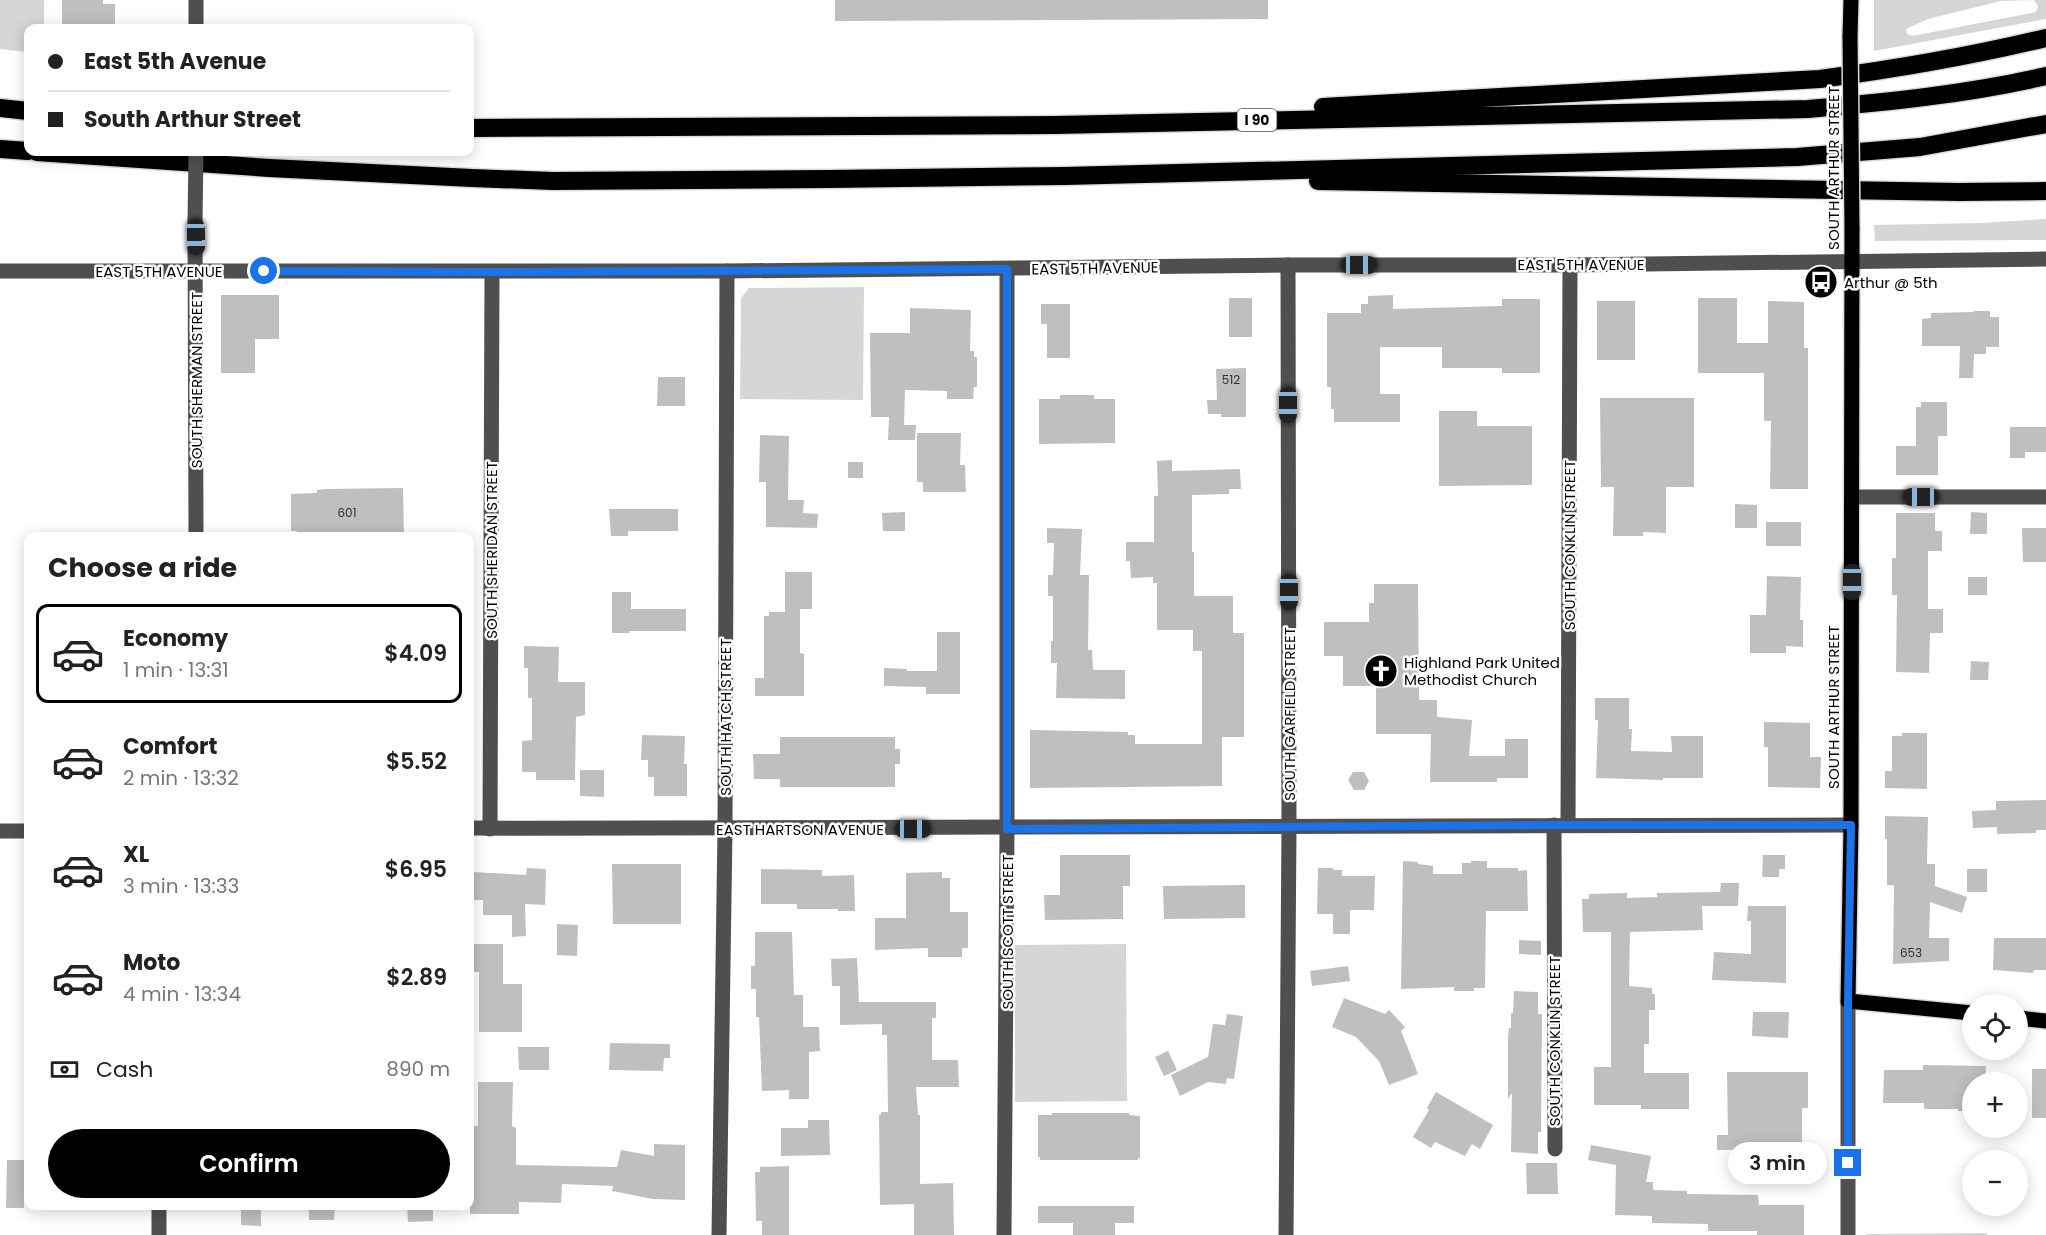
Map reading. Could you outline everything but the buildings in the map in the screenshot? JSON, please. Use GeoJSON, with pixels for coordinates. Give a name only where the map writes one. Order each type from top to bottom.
{"type":"FeatureCollection","features":[{"type":"Feature","properties":{"kind":"highway"},"geometry":{"type":"LineString","coordinates":[[1055,125],[1469,98],[1820,79],[1971,56],[2046,38]]}},
{"type":"Feature","properties":{"kind":"highway","name":"I 90"},"geometry":{"type":"LineString","coordinates":[[474,128],[1055,125],[1808,109],[1939,95],[2044,76]]}},
{"type":"Feature","properties":{"kind":"highway"},"geometry":{"type":"LineString","coordinates":[[0,108],[24,111]]}},
{"type":"Feature","properties":{"kind":"highway"},"geometry":{"type":"LineString","coordinates":[[95,156],[269,168],[553,181],[1065,176],[1797,157],[1920,147],[2046,123]]}},
{"type":"Feature","properties":{"kind":"highway"},"geometry":{"type":"LineString","coordinates":[[0,149],[24,151]]}},
{"type":"Feature","properties":{"kind":"highway"},"geometry":{"type":"LineString","coordinates":[[1065,176],[1947,192],[2046,191]]}},
{"type":"Feature","properties":{"kind":"main road","name":"SOUTH ARTHUR STREET"},"geometry":{"type":"LineString","coordinates":[[1848,1001],[1852,497],[1851,0]]}},
{"type":"Feature","properties":{"kind":"main road"},"geometry":{"type":"LineString","coordinates":[[1848,1001],[1962,1012]]}},
{"type":"Feature","properties":{"kind":"main road"},"geometry":{"type":"LineString","coordinates":[[2028,1019],[2046,1021]]}},
{"type":"Feature","properties":{"kind":"street"},"geometry":{"type":"LineString","coordinates":[[196,0],[196,24]]}},
{"type":"Feature","properties":{"kind":"street","name":"SOUTH SHERMAN STREET"},"geometry":{"type":"LineString","coordinates":[[196,156],[196,532]]}},
{"type":"Feature","properties":{"kind":"street","name":"EAST 5TH AVENUE"},"geometry":{"type":"LineString","coordinates":[[0,271],[728,271],[2046,259]]}},
{"type":"Feature","properties":{"kind":"street","name":"SOUTH GARFIELD STREET"},"geometry":{"type":"LineString","coordinates":[[1286,1235],[1289,827],[1288,265]]}},
{"type":"Feature","properties":{"kind":"street","name":"SOUTH CONKLIN STREET"},"geometry":{"type":"LineString","coordinates":[[1555,1149],[1570,265]]}},
{"type":"Feature","properties":{"kind":"street","name":"SOUTH SCOTT STREET"},"geometry":{"type":"LineString","coordinates":[[1004,1235],[1007,269]]}},
{"type":"Feature","properties":{"kind":"street","name":"SOUTH HATCH STREET"},"geometry":{"type":"LineString","coordinates":[[719,1235],[725,829],[728,271]]}},
{"type":"Feature","properties":{"kind":"street","name":"SOUTH SHERIDAN STREET"},"geometry":{"type":"LineString","coordinates":[[490,829],[492,272]]}},
{"type":"Feature","properties":{"kind":"street"},"geometry":{"type":"LineString","coordinates":[[1852,497],[2046,497]]}},
{"type":"Feature","properties":{"kind":"street","name":"EAST HARTSON AVENUE"},"geometry":{"type":"LineString","coordinates":[[474,828],[1007,829],[1851,825]]}},
{"type":"Feature","properties":{"kind":"street"},"geometry":{"type":"LineString","coordinates":[[0,831],[24,831]]}},
{"type":"Feature","properties":{"kind":"street","name":"SOUTH ARTHUR STREET"},"geometry":{"type":"LineString","coordinates":[[1848,1001],[1848,1235]]}},
{"type":"Feature","properties":{"kind":"street"},"geometry":{"type":"LineString","coordinates":[[159,1210],[159,1235]]}},
{"type":"Feature","properties":{"kind":"shaded area"},"geometry":{"type":"Polygon","coordinates":[[[0,0],[44,0],[44,24],[24,24],[24,52],[0,49],[0,0]]]}},
{"type":"Feature","properties":{"kind":"shaded area"},"geometry":{"type":"Polygon","coordinates":[[[1874,0],[2034,0],[2046,0],[2046,19],[1874,51],[1874,0]],[[2034,0],[2001,1],[1928,19],[1906,29],[1907,34],[1912,36],[2036,12],[2038,6],[2034,0]]]}},
{"type":"Feature","properties":{"kind":"shaded area"},"geometry":{"type":"Polygon","coordinates":[[[2046,219],[2046,240],[1875,241],[1874,225],[2046,219]]]}},
{"type":"Feature","properties":{"kind":"shaded area"},"geometry":{"type":"Polygon","coordinates":[[[864,287],[863,400],[740,399],[741,298],[749,288],[864,287]]]}},
{"type":"Feature","properties":{"kind":"shaded area"},"geometry":{"type":"Polygon","coordinates":[[[1126,944],[1127,1101],[1015,1102],[1015,945],[1126,944]]]}},
{"type":"Feature","properties":{"kind":"shaded area"},"geometry":{"type":"Polygon","coordinates":[[[1987,1233],[1987,1235],[1866,1235],[1866,1234],[1987,1233]]]}},
{"type":"Feature","properties":{"kind":"place","name":"Arthur @ 5th"},"geometry":{"type":"Point","coordinates":[1821,282]}},
{"type":"Feature","properties":{"kind":"place","name":"Highland Park United Methodist Church"},"geometry":{"type":"Point","coordinates":[1381,671]}},
{"type":"Feature","properties":{"kind":"route"},"geometry":{"type":"LineString","coordinates":[[264,271],[1007,269],[1007,829],[1851,825],[1848,1163]]}}]}
